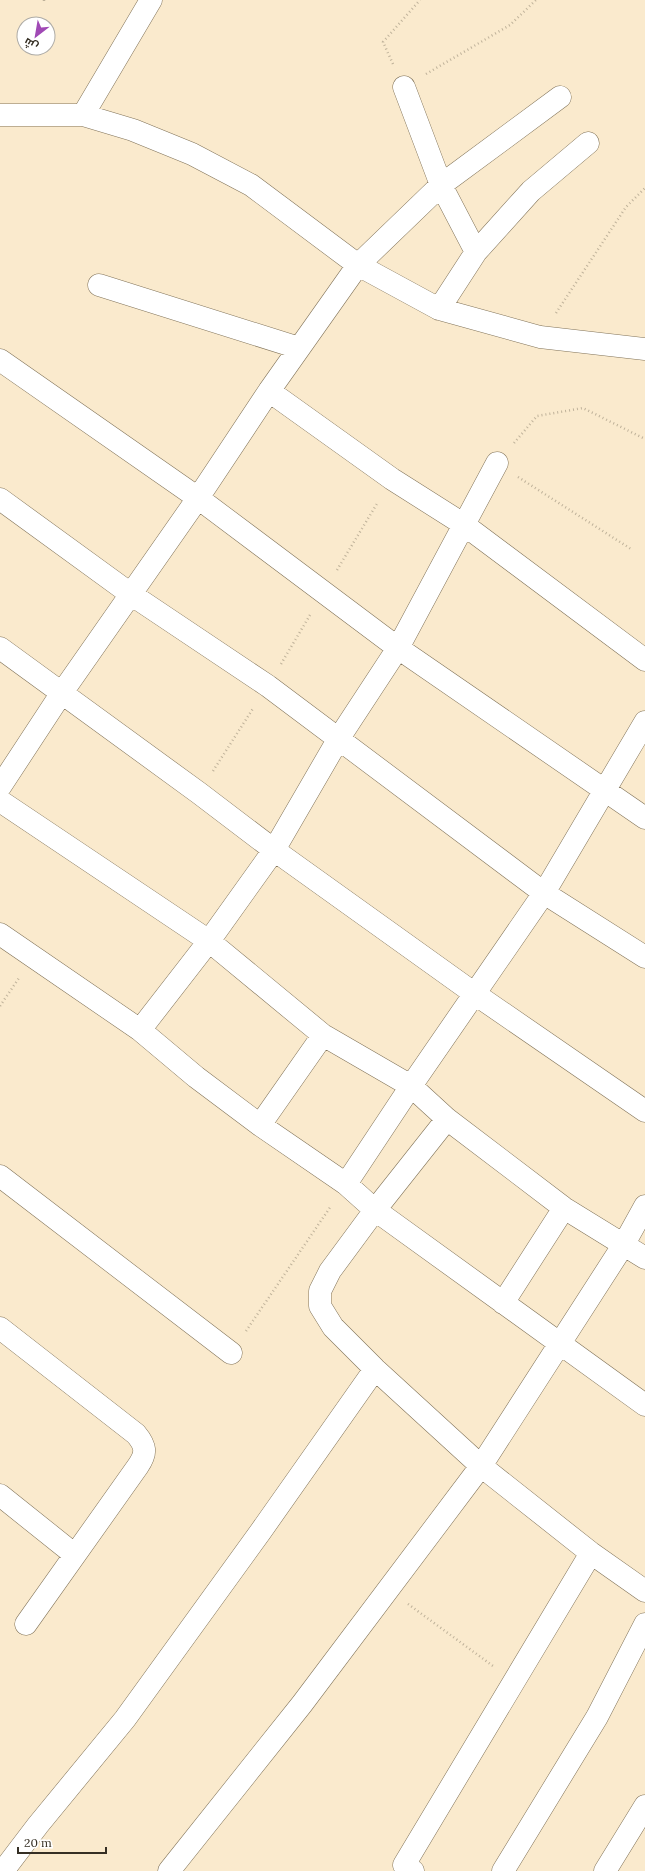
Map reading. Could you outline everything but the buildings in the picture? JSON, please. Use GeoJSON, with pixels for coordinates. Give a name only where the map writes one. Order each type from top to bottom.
{"type":"FeatureCollection","features":[{"type":"Feature","properties":{"kind":"street"},"geometry":{"type":"LineString","coordinates":[[83,115],[150,0]]}},
{"type":"Feature","properties":{"kind":"street"},"geometry":{"type":"LineString","coordinates":[[404,87],[441,185],[476,252]]}},
{"type":"Feature","properties":{"kind":"street"},"geometry":{"type":"LineString","coordinates":[[0,787],[61,694],[132,595],[269,391],[358,266],[441,185],[560,97]]}},
{"type":"Feature","properties":{"kind":"street"},"geometry":{"type":"LineString","coordinates":[[0,115],[83,115],[133,130],[192,154],[251,186],[358,266],[439,309],[540,337],[645,349]]}},
{"type":"Feature","properties":{"kind":"street"},"geometry":{"type":"LineString","coordinates":[[439,309],[476,252],[531,191],[588,143]]}},
{"type":"Feature","properties":{"kind":"street"},"geometry":{"type":"LineString","coordinates":[[99,285],[299,348]]}},
{"type":"Feature","properties":{"kind":"street"},"geometry":{"type":"LineString","coordinates":[[0,360],[198,498],[398,648],[645,818]]}},
{"type":"Feature","properties":{"kind":"street"},"geometry":{"type":"LineString","coordinates":[[269,391],[392,479],[463,524],[645,660]]}},
{"type":"Feature","properties":{"kind":"street"},"geometry":{"type":"LineString","coordinates":[[140,1030],[209,941],[274,850],[339,738],[398,648],[463,524],[498,464]]}},
{"type":"Feature","properties":{"kind":"street"},"geometry":{"type":"LineString","coordinates":[[0,499],[132,595],[268,686],[544,893],[645,957]]}},
{"type":"Feature","properties":{"kind":"street"},"geometry":{"type":"LineString","coordinates":[[0,648],[61,694],[199,793],[274,850],[475,994],[645,1111]]}},
{"type":"Feature","properties":{"kind":"street"},"geometry":{"type":"LineString","coordinates":[[346,1184],[411,1086],[544,893],[645,722]]}},
{"type":"Feature","properties":{"kind":"street"},"geometry":{"type":"LineString","coordinates":[[0,801],[209,941],[323,1035],[411,1086],[447,1119],[564,1208],[645,1258]]}},
{"type":"Feature","properties":{"kind":"street"},"geometry":{"type":"LineString","coordinates":[[0,934],[140,1030],[196,1077],[260,1125],[346,1184],[375,1210],[645,1405]]}},
{"type":"Feature","properties":{"kind":"street"},"geometry":{"type":"LineString","coordinates":[[260,1125],[323,1035]]}},
{"type":"Feature","properties":{"kind":"street"},"geometry":{"type":"LineString","coordinates":[[447,1119],[375,1210],[330,1271],[320,1291],[320,1306],[333,1327],[375,1370],[482,1466],[591,1554],[645,1591]]}},
{"type":"Feature","properties":{"kind":"street"},"geometry":{"type":"LineString","coordinates":[[0,1176],[231,1353]]}},
{"type":"Feature","properties":{"kind":"street"},"geometry":{"type":"LineString","coordinates":[[169,1871],[302,1704],[482,1466],[624,1244],[645,1206]]}},
{"type":"Feature","properties":{"kind":"street"},"geometry":{"type":"LineString","coordinates":[[503,1303],[564,1208]]}},
{"type":"Feature","properties":{"kind":"street"},"geometry":{"type":"LineString","coordinates":[[0,1328],[136,1434],[143,1442],[145,1450],[144,1458],[26,1624]]}},
{"type":"Feature","properties":{"kind":"street"},"geometry":{"type":"LineString","coordinates":[[3,1871],[38,1825],[129,1713],[266,1525],[375,1370]]}},
{"type":"Feature","properties":{"kind":"street"},"geometry":{"type":"LineString","coordinates":[[0,1495],[75,1555]]}},
{"type":"Feature","properties":{"kind":"street"},"geometry":{"type":"LineString","coordinates":[[413,1871],[404,1865],[591,1554]]}},
{"type":"Feature","properties":{"kind":"street"},"geometry":{"type":"LineString","coordinates":[[503,1871],[596,1717],[645,1624]]}},
{"type":"Feature","properties":{"kind":"street"},"geometry":{"type":"LineString","coordinates":[[605,1871],[645,1806]]}},
{"type":"Feature","properties":{"kind":"path"},"geometry":{"type":"LineString","coordinates":[[420,0],[383,42],[404,87],[510,25],[536,0]]}},
{"type":"Feature","properties":{"kind":"path"},"geometry":{"type":"LineString","coordinates":[[540,337],[626,207],[645,188]]}},
{"type":"Feature","properties":{"kind":"path"},"geometry":{"type":"LineString","coordinates":[[631,549],[498,464],[537,416],[583,408],[645,439]]}},
{"type":"Feature","properties":{"kind":"path"},"geometry":{"type":"LineString","coordinates":[[199,793],[268,686]]}},
{"type":"Feature","properties":{"kind":"path"},"geometry":{"type":"LineString","coordinates":[[0,1006],[34,957]]}},
{"type":"Feature","properties":{"kind":"path"},"geometry":{"type":"LineString","coordinates":[[231,1353],[346,1184]]}},
{"type":"Feature","properties":{"kind":"path"},"geometry":{"type":"LineString","coordinates":[[389,1590],[446,1633],[514,1680]]}}]}
